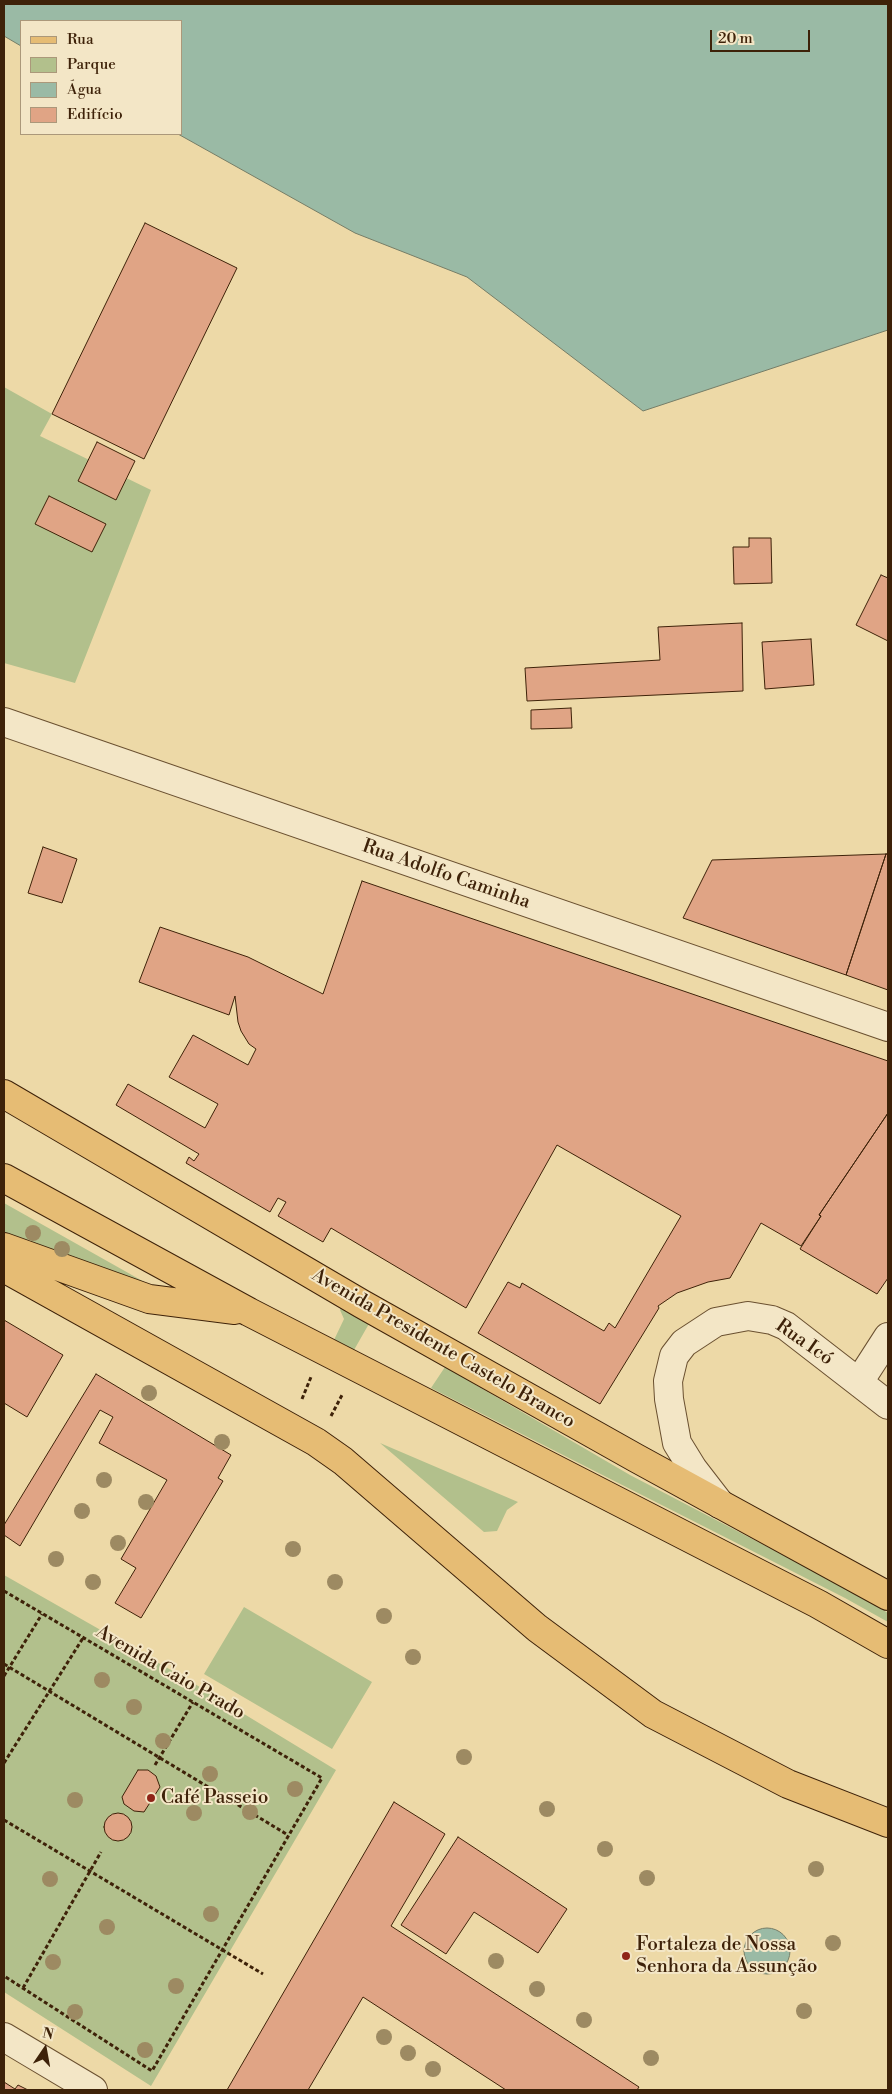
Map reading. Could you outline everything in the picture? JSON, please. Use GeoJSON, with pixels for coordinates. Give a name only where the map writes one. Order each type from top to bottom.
{"type":"FeatureCollection","features":[{"type":"Feature","properties":{"kind":"main road","name":"Avenida Presidente Castelo Branco"},"geometry":{"type":"LineString","coordinates":[[4,1094],[362,1304],[888,1596]]}},
{"type":"Feature","properties":{"kind":"main road"},"geometry":{"type":"LineString","coordinates":[[4,1178],[249,1312],[818,1604],[888,1644]]}},
{"type":"Feature","properties":{"kind":"main road"},"geometry":{"type":"LineString","coordinates":[[4,1247],[149,1299],[249,1312]]}},
{"type":"Feature","properties":{"kind":"main road"},"geometry":{"type":"LineString","coordinates":[[4,1268],[321,1432],[343,1461],[537,1628],[653,1714],[788,1784],[888,1822]]}},
{"type":"Feature","properties":{"kind":"street","name":"Rua Adolfo Caminha"},"geometry":{"type":"LineString","coordinates":[[4,722],[888,1027]]}},
{"type":"Feature","properties":{"kind":"street","name":"Rua Icó"},"geometry":{"type":"LineString","coordinates":[[720,1504],[693,1469],[677,1443],[672,1420],[668,1381],[674,1356],[684,1343],[716,1322],[748,1316],[772,1320],[786,1326],[888,1405]]}},
{"type":"Feature","properties":{"kind":"street"},"geometry":{"type":"LineString","coordinates":[[859,1382],[888,1337]]}},
{"type":"Feature","properties":{"kind":"street"},"geometry":{"type":"LineString","coordinates":[[4,2036],[93,2090]]}},
{"type":"Feature","properties":{"kind":"path"},"geometry":{"type":"LineString","coordinates":[[324,1350],[296,1412],[321,1432],[343,1394]]}},
{"type":"Feature","properties":{"kind":"path","name":"Avenida Caio Prado"},"geometry":{"type":"LineString","coordinates":[[4,1591],[322,1778],[288,1835]]}},
{"type":"Feature","properties":{"kind":"path"},"geometry":{"type":"LineString","coordinates":[[4,1676],[42,1614]]}},
{"type":"Feature","properties":{"kind":"path"},"geometry":{"type":"LineString","coordinates":[[4,1763],[83,1638]]}},
{"type":"Feature","properties":{"kind":"path"},"geometry":{"type":"LineString","coordinates":[[4,1664],[288,1835],[152,2071],[4,1976]]}},
{"type":"Feature","properties":{"kind":"path"},"geometry":{"type":"LineString","coordinates":[[155,1765],[193,1702]]}},
{"type":"Feature","properties":{"kind":"path"},"geometry":{"type":"LineString","coordinates":[[4,1820],[263,1974]]}},
{"type":"Feature","properties":{"kind":"path"},"geometry":{"type":"LineString","coordinates":[[22,1988],[101,1852]]}},
{"type":"Feature","properties":{"kind":"green space"},"geometry":{"type":"Polygon","coordinates":[[[4,387],[52,414],[40,436],[151,490],[75,683],[4,663],[4,387]]]}},
{"type":"Feature","properties":{"kind":"green space"},"geometry":{"type":"Polygon","coordinates":[[[4,1203],[155,1288],[151,1295],[4,1233],[4,1203]]]}},
{"type":"Feature","properties":{"kind":"green space"},"geometry":{"type":"Polygon","coordinates":[[[341,1307],[370,1322],[354,1350],[334,1340],[344,1319],[340,1310],[341,1307]]]}},
{"type":"Feature","properties":{"kind":"green space"},"geometry":{"type":"Polygon","coordinates":[[[445,1367],[630,1475],[848,1589],[888,1613],[888,1622],[845,1598],[431,1388],[445,1367]]]}},
{"type":"Feature","properties":{"kind":"green space"},"geometry":{"type":"Polygon","coordinates":[[[380,1443],[518,1502],[507,1510],[497,1531],[484,1532],[380,1443]]]}},
{"type":"Feature","properties":{"kind":"green space"},"geometry":{"type":"Polygon","coordinates":[[[4,1575],[185,1678],[336,1770],[151,2086],[4,1992],[4,1575]]]}},
{"type":"Feature","properties":{"kind":"green space"},"geometry":{"type":"Polygon","coordinates":[[[244,1607],[372,1682],[332,1749],[204,1674],[244,1607]]]}},
{"type":"Feature","properties":{"kind":"water"},"geometry":{"type":"Polygon","coordinates":[[[4,4],[888,4],[888,330],[643,411],[467,277],[355,233],[180,135],[182,135],[182,20],[20,20],[20,45],[4,36],[4,4]]]}},
{"type":"Feature","properties":{"kind":"water"},"geometry":{"type":"Polygon","coordinates":[[[772,1928],[776,1929],[786,1938],[789,1942],[789,1960],[780,1970],[772,1974],[762,1974],[754,1970],[745,1960],[744,1946],[748,1938],[758,1929],[772,1928]]]}},
{"type":"Feature","properties":{"kind":"building"},"geometry":{"type":"Polygon","coordinates":[[[145,223],[237,268],[144,459],[52,414],[145,223]]]}},
{"type":"Feature","properties":{"kind":"building"},"geometry":{"type":"Polygon","coordinates":[[[97,442],[135,461],[116,500],[78,481],[97,442]]]}},
{"type":"Feature","properties":{"kind":"building"},"geometry":{"type":"Polygon","coordinates":[[[49,496],[106,524],[92,552],[35,524],[49,496]]]}},
{"type":"Feature","properties":{"kind":"building"},"geometry":{"type":"Polygon","coordinates":[[[749,538],[771,538],[772,583],[734,584],[733,547],[749,547],[749,538]]]}},
{"type":"Feature","properties":{"kind":"building"},"geometry":{"type":"Polygon","coordinates":[[[881,575],[888,578],[888,641],[856,625],[881,575]]]}},
{"type":"Feature","properties":{"kind":"building"},"geometry":{"type":"Polygon","coordinates":[[[742,623],[743,691],[527,701],[525,668],[660,660],[658,627],[742,623]]]}},
{"type":"Feature","properties":{"kind":"building"},"geometry":{"type":"Polygon","coordinates":[[[811,639],[814,685],[765,689],[762,642],[811,639]]]}},
{"type":"Feature","properties":{"kind":"building"},"geometry":{"type":"Polygon","coordinates":[[[571,708],[572,728],[531,729],[531,710],[571,708]]]}},
{"type":"Feature","properties":{"kind":"building"},"geometry":{"type":"Polygon","coordinates":[[[43,847],[77,859],[62,903],[28,893],[43,847]]]}},
{"type":"Feature","properties":{"kind":"building"},"geometry":{"type":"Polygon","coordinates":[[[886,854],[846,975],[683,918],[712,860],[886,854]]]}},
{"type":"Feature","properties":{"kind":"building"},"geometry":{"type":"Polygon","coordinates":[[[886,854],[888,854],[888,990],[846,975],[886,854]]]}},
{"type":"Feature","properties":{"kind":"building"},"geometry":{"type":"Polygon","coordinates":[[[362,881],[888,1061],[888,1113],[819,1215],[821,1216],[801,1246],[761,1223],[730,1278],[708,1282],[677,1293],[658,1306],[659,1308],[600,1404],[478,1333],[508,1282],[520,1288],[522,1283],[604,1331],[609,1323],[615,1328],[681,1216],[557,1145],[466,1308],[331,1228],[323,1242],[278,1216],[286,1202],[278,1198],[270,1212],[186,1163],[189,1157],[194,1161],[199,1154],[116,1105],[128,1084],[205,1128],[218,1104],[169,1077],[193,1035],[248,1065],[256,1049],[249,1044],[241,1031],[235,996],[229,1015],[139,982],[160,927],[248,957],[323,994],[362,881]]]}},
{"type":"Feature","properties":{"kind":"building"},"geometry":{"type":"Polygon","coordinates":[[[888,1113],[888,1278],[877,1294],[800,1249],[821,1216],[819,1215],[888,1113]]]}},
{"type":"Feature","properties":{"kind":"building"},"geometry":{"type":"Polygon","coordinates":[[[4,1320],[63,1355],[27,1417],[4,1403],[4,1320]]]}},
{"type":"Feature","properties":{"kind":"building"},"geometry":{"type":"Polygon","coordinates":[[[96,1374],[231,1455],[218,1478],[223,1481],[141,1618],[115,1603],[136,1568],[121,1559],[167,1480],[99,1443],[113,1417],[100,1410],[20,1546],[4,1535],[4,1525],[96,1374]]]}},
{"type":"Feature","properties":{"kind":"building"},"geometry":{"type":"Polygon","coordinates":[[[138,1770],[148,1770],[156,1776],[160,1787],[144,1812],[134,1811],[124,1804],[122,1797],[138,1770]]]}},
{"type":"Feature","properties":{"kind":"building"},"geometry":{"type":"Polygon","coordinates":[[[394,1802],[445,1834],[391,1926],[639,2087],[637,2090],[506,2090],[363,1997],[308,2090],[227,2090],[394,1802]]]}},
{"type":"Feature","properties":{"kind":"building"},"geometry":{"type":"Polygon","coordinates":[[[118,1813],[128,1817],[132,1827],[128,1837],[118,1841],[108,1837],[104,1827],[108,1817],[118,1813]]]}},
{"type":"Feature","properties":{"kind":"building"},"geometry":{"type":"Polygon","coordinates":[[[458,1837],[567,1909],[538,1953],[474,1912],[446,1954],[401,1925],[458,1837]]]}},
{"type":"Feature","properties":{"kind":"building"},"geometry":{"type":"Polygon","coordinates":[[[4,2082],[15,2089],[18,2085],[28,2090],[4,2090],[4,2082]]]}},
{"type":"Feature","properties":{"kind":"place","name":"Café Passeio"},"geometry":{"type":"Point","coordinates":[151,1798]}},
{"type":"Feature","properties":{"kind":"place","name":"Fortaleza de Nossa Senhora da Assunção"},"geometry":{"type":"Point","coordinates":[626,1956]}}]}
